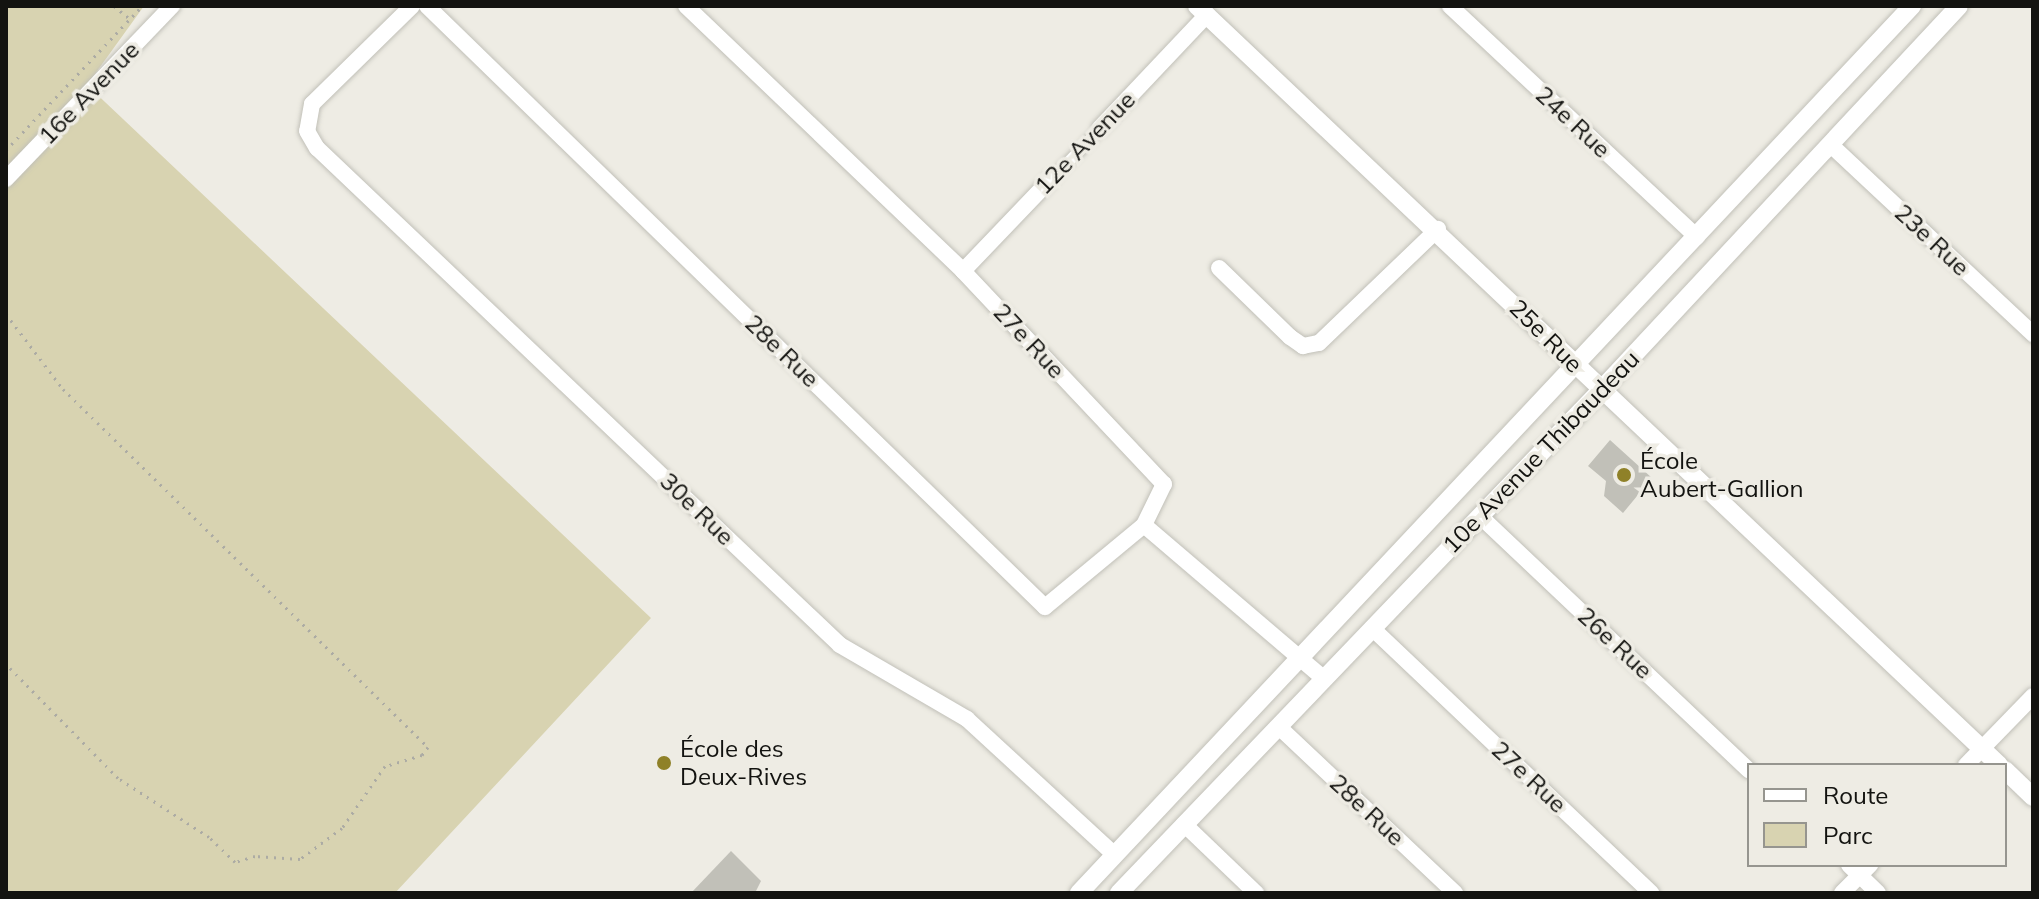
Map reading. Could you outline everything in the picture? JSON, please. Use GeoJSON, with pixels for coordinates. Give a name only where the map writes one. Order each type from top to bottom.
{"type":"FeatureCollection","features":[{"type":"Feature","properties":{"kind":"street","name":"16e Avenue"},"geometry":{"type":"LineString","coordinates":[[6,179],[172,6]]}},
{"type":"Feature","properties":{"kind":"street","name":"30e Rue"},"geometry":{"type":"LineString","coordinates":[[412,6],[312,104],[307,131],[317,148],[840,645],[967,719],[1114,854]]}},
{"type":"Feature","properties":{"kind":"street","name":"28e Rue"},"geometry":{"type":"LineString","coordinates":[[427,6],[1045,607],[1144,525]]}},
{"type":"Feature","properties":{"kind":"street","name":"27e Rue"},"geometry":{"type":"LineString","coordinates":[[686,6],[963,271],[1164,484],[1144,525]]}},
{"type":"Feature","properties":{"kind":"street","name":"24e Rue"},"geometry":{"type":"LineString","coordinates":[[1450,6],[1697,237]]}},
{"type":"Feature","properties":{"kind":"street","name":"10e Avenue Thibaudeau"},"geometry":{"type":"LineString","coordinates":[[1079,893],[1577,367],[1912,6]]}},
{"type":"Feature","properties":{"kind":"street","name":"10e Avenue Thibaudeau"},"geometry":{"type":"LineString","coordinates":[[1119,893],[1600,391],[1959,6]]}},
{"type":"Feature","properties":{"kind":"street","name":"12e Avenue"},"geometry":{"type":"LineString","coordinates":[[963,271],[1100,128],[1202,11]]}},
{"type":"Feature","properties":{"kind":"street","name":"25e Rue"},"geometry":{"type":"LineString","coordinates":[[1202,11],[1438,229],[1600,391],[1997,763]]}},
{"type":"Feature","properties":{"kind":"street","name":"23e Rue"},"geometry":{"type":"LineString","coordinates":[[1831,145],[2033,334]]}},
{"type":"Feature","properties":{"kind":"street"},"geometry":{"type":"LineString","coordinates":[[1219,268],[1303,346],[1319,343],[1438,229]]}},
{"type":"Feature","properties":{"kind":"street","name":"26e Rue"},"geometry":{"type":"LineString","coordinates":[[1480,516],[1747,768]]}},
{"type":"Feature","properties":{"kind":"street"},"geometry":{"type":"LineString","coordinates":[[1144,525],[1324,679]]}},
{"type":"Feature","properties":{"kind":"street","name":"27e Rue"},"geometry":{"type":"LineString","coordinates":[[1372,628],[1651,893]]}},
{"type":"Feature","properties":{"kind":"street"},"geometry":{"type":"LineString","coordinates":[[1968,763],[2033,696]]}},
{"type":"Feature","properties":{"kind":"street","name":"28e Rue"},"geometry":{"type":"LineString","coordinates":[[1279,727],[1455,893]]}},
{"type":"Feature","properties":{"kind":"street"},"geometry":{"type":"LineString","coordinates":[[2007,772],[2033,797]]}},
{"type":"Feature","properties":{"kind":"street"},"geometry":{"type":"LineString","coordinates":[[1184,824],[1256,893]]}},
{"type":"Feature","properties":{"kind":"street"},"geometry":{"type":"LineString","coordinates":[[1842,893],[1859,868],[1878,893]]}},
{"type":"Feature","properties":{"kind":"path"},"geometry":{"type":"LineString","coordinates":[[114,6],[130,19]]}},
{"type":"Feature","properties":{"kind":"path"},"geometry":{"type":"LineString","coordinates":[[6,150],[142,6]]}},
{"type":"Feature","properties":{"kind":"path"},"geometry":{"type":"LineString","coordinates":[[6,314],[63,389],[428,747],[422,755],[385,766],[342,828],[300,859],[255,856],[235,862],[209,837],[118,778],[6,664]]}},
{"type":"Feature","properties":{"kind":"green space"},"geometry":{"type":"Polygon","coordinates":[[[6,6],[144,6],[87,85],[651,618],[395,893],[6,893],[6,6]]]}},
{"type":"Feature","properties":{"kind":"building","name":"École Aubert-Gallion"},"geometry":{"type":"Polygon","coordinates":[[[1610,440],[1652,478],[1623,513],[1604,496],[1606,481],[1588,466],[1610,440]]]}},
{"type":"Feature","properties":{"kind":"building","name":"École des Deux-Rives"},"geometry":{"type":"Polygon","coordinates":[[[731,851],[761,881],[755,893],[691,893],[731,851]]]}},
{"type":"Feature","properties":{"kind":"place","name":"École Aubert-Gallion"},"geometry":{"type":"Point","coordinates":[1624,475]}},
{"type":"Feature","properties":{"kind":"place","name":"École des Deux-Rives"},"geometry":{"type":"Point","coordinates":[664,763]}}]}
